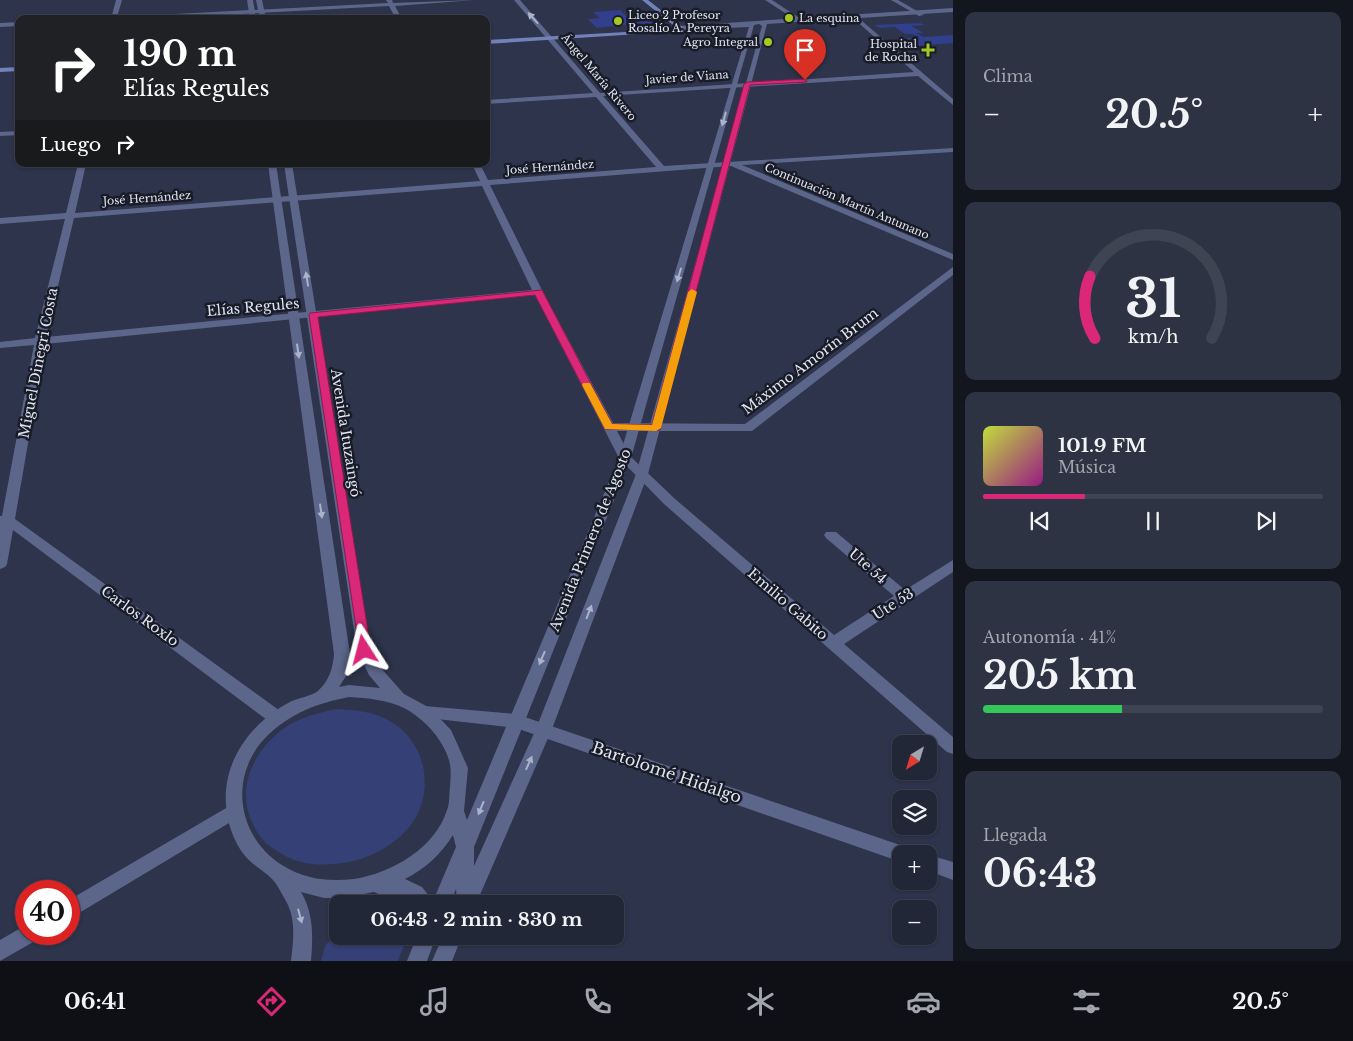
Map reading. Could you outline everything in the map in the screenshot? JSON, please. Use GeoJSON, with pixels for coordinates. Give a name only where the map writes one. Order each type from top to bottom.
{"type":"FeatureCollection","features":[{"type":"Feature","properties":{"kind":"main road"},"geometry":{"type":"LineString","coordinates":[[645,0],[681,29]]}},
{"type":"Feature","properties":{"kind":"main road"},"geometry":{"type":"LineString","coordinates":[[490,40],[681,29]]}},
{"type":"Feature","properties":{"kind":"main road"},"geometry":{"type":"LineString","coordinates":[[0,66],[15,65]]}},
{"type":"Feature","properties":{"kind":"main road"},"geometry":{"type":"LineString","coordinates":[[0,70],[15,69]]}},
{"type":"Feature","properties":{"kind":"street"},"geometry":{"type":"LineString","coordinates":[[115,15],[119,0]]}},
{"type":"Feature","properties":{"kind":"street"},"geometry":{"type":"LineString","coordinates":[[250,0],[252,15]]}},
{"type":"Feature","properties":{"kind":"street"},"geometry":{"type":"LineString","coordinates":[[259,0],[262,15]]}},
{"type":"Feature","properties":{"kind":"street"},"geometry":{"type":"LineString","coordinates":[[183,15],[390,2],[472,0]]}},
{"type":"Feature","properties":{"kind":"street","name":"Ángel María Rivero"},"geometry":{"type":"LineString","coordinates":[[517,0],[662,169]]}},
{"type":"Feature","properties":{"kind":"street"},"geometry":{"type":"LineString","coordinates":[[768,0],[802,21]]}},
{"type":"Feature","properties":{"kind":"street"},"geometry":{"type":"LineString","coordinates":[[894,0],[919,14]]}},
{"type":"Feature","properties":{"kind":"street"},"geometry":{"type":"LineString","coordinates":[[390,2],[397,15]]}},
{"type":"Feature","properties":{"kind":"street"},"geometry":{"type":"LineString","coordinates":[[681,29],[953,12]]}},
{"type":"Feature","properties":{"kind":"street"},"geometry":{"type":"LineString","coordinates":[[856,18],[953,104]]}},
{"type":"Feature","properties":{"kind":"street"},"geometry":{"type":"LineString","coordinates":[[0,25],[15,24]]}},
{"type":"Feature","properties":{"kind":"street","name":"Avenida Primero de Agosto"},"geometry":{"type":"LineString","coordinates":[[470,895],[544,729],[642,474],[729,164],[748,84],[756,24]]}},
{"type":"Feature","properties":{"kind":"street","name":"Avenida Primero de Agosto"},"geometry":{"type":"LineString","coordinates":[[445,895],[625,458],[712,166],[733,85],[756,24]]}},
{"type":"Feature","properties":{"kind":"street","name":"Javier de Viana"},"geometry":{"type":"LineString","coordinates":[[490,102],[920,74]]}},
{"type":"Feature","properties":{"kind":"street"},"geometry":{"type":"LineString","coordinates":[[0,134],[15,133]]}},
{"type":"Feature","properties":{"kind":"street","name":"José Hernández"},"geometry":{"type":"LineString","coordinates":[[0,221],[729,164],[953,150]]}},
{"type":"Feature","properties":{"kind":"street","name":"Continuación Martín Antunano"},"geometry":{"type":"LineString","coordinates":[[729,164],[953,257]]}},
{"type":"Feature","properties":{"kind":"street","name":"Miguel Dinegri Costa"},"geometry":{"type":"LineString","coordinates":[[0,564],[5,520],[40,341],[81,167]]}},
{"type":"Feature","properties":{"kind":"street"},"geometry":{"type":"LineString","coordinates":[[272,167],[342,654],[340,672],[324,695]]}},
{"type":"Feature","properties":{"kind":"street","name":"Avenida Ituzaingó"},"geometry":{"type":"LineString","coordinates":[[289,167],[364,650],[374,671],[397,697]]}},
{"type":"Feature","properties":{"kind":"street","name":"Emilio Gabito"},"geometry":{"type":"LineString","coordinates":[[478,167],[538,292],[625,458],[669,501],[953,747]]}},
{"type":"Feature","properties":{"kind":"street","name":"Máximo Amorín Brum"},"geometry":{"type":"LineString","coordinates":[[609,427],[748,428],[953,270]]}},
{"type":"Feature","properties":{"kind":"street","name":"Elías Regules"},"geometry":{"type":"LineString","coordinates":[[0,345],[538,292]]}},
{"type":"Feature","properties":{"kind":"street","name":"Carlos Roxlo"},"geometry":{"type":"LineString","coordinates":[[5,520],[277,718]]}},
{"type":"Feature","properties":{"kind":"street","name":"Ute 54"},"geometry":{"type":"LineString","coordinates":[[831,535],[904,597]]}},
{"type":"Feature","properties":{"kind":"street","name":"Ute 53"},"geometry":{"type":"LineString","coordinates":[[833,643],[953,566]]}},
{"type":"Feature","properties":{"kind":"street"},"geometry":{"type":"LineString","coordinates":[[418,895],[398,884],[324,889],[305,885],[280,875],[259,860],[243,839],[233,812],[234,785],[242,760],[257,737],[277,718],[300,704],[324,695],[349,691],[373,692],[397,697],[425,712],[448,736],[460,766],[456,811],[465,848],[466,895]]}},
{"type":"Feature","properties":{"kind":"street","name":"Bartolomé Hidalgo"},"geometry":{"type":"LineString","coordinates":[[425,712],[516,721],[544,729],[892,850]]}},
{"type":"Feature","properties":{"kind":"street"},"geometry":{"type":"LineString","coordinates":[[361,887],[396,876],[426,855],[447,829],[456,811]]}},
{"type":"Feature","properties":{"kind":"street"},"geometry":{"type":"LineString","coordinates":[[80,903],[233,812]]}},
{"type":"Feature","properties":{"kind":"street"},"geometry":{"type":"LineString","coordinates":[[937,865],[953,871]]}},
{"type":"Feature","properties":{"kind":"street"},"geometry":{"type":"LineString","coordinates":[[280,875],[297,903],[304,930],[301,961]]}},
{"type":"Feature","properties":{"kind":"street"},"geometry":{"type":"LineString","coordinates":[[0,951],[15,942]]}},
{"type":"Feature","properties":{"kind":"street"},"geometry":{"type":"LineString","coordinates":[[417,961],[424,945]]}},
{"type":"Feature","properties":{"kind":"street"},"geometry":{"type":"LineString","coordinates":[[442,961],[449,945]]}},
{"type":"Feature","properties":{"kind":"shaded area"},"geometry":{"type":"Polygon","coordinates":[[[336,709],[369,713],[388,720],[402,730],[413,742],[424,772],[425,789],[421,805],[415,820],[404,833],[388,846],[371,855],[352,861],[326,865],[293,860],[263,840],[253,825],[248,811],[246,796],[252,766],[270,740],[283,729],[302,718],[336,709]]]}},
{"type":"Feature","properties":{"kind":"shaded area"},"geometry":{"type":"Polygon","coordinates":[[[329,941],[329,945],[404,945],[398,961],[321,961],[325,946],[329,941]]]}},
{"type":"Feature","properties":{"kind":"building"},"geometry":{"type":"Polygon","coordinates":[[[620,10],[626,16],[643,15],[655,25],[634,26],[632,24],[597,28],[588,19],[600,18],[593,12],[620,10]]]}},
{"type":"Feature","properties":{"kind":"building"},"geometry":{"type":"Polygon","coordinates":[[[920,23],[925,25],[911,26],[924,33],[916,33],[923,37],[953,35],[953,43],[913,46],[900,39],[919,37],[905,34],[895,27],[880,28],[874,25],[920,23]]]}},
{"type":"Feature","properties":{"kind":"slow traffic"},"geometry":{"type":"LineString","coordinates":[[587,385],[609,427],[656,428],[692,292]]}},
{"type":"Feature","properties":{"kind":"place","name":"La esquina"},"geometry":{"type":"Point","coordinates":[789,18]}},
{"type":"Feature","properties":{"kind":"place","name":"Liceo 2 Profesor Rosalío A. Pereyra"},"geometry":{"type":"Point","coordinates":[618,21]}},
{"type":"Feature","properties":{"kind":"place","name":"Agro Integral"},"geometry":{"type":"Point","coordinates":[768,42]}},
{"type":"Feature","properties":{"kind":"place","name":"Hospital de Rocha"},"geometry":{"type":"Point","coordinates":[928,50]}},
{"type":"Feature","properties":{"kind":"route"},"geometry":{"type":"LineString","coordinates":[[364,650],[313,315],[538,292],[609,427],[656,428],[748,84],[805,80]]}}]}
